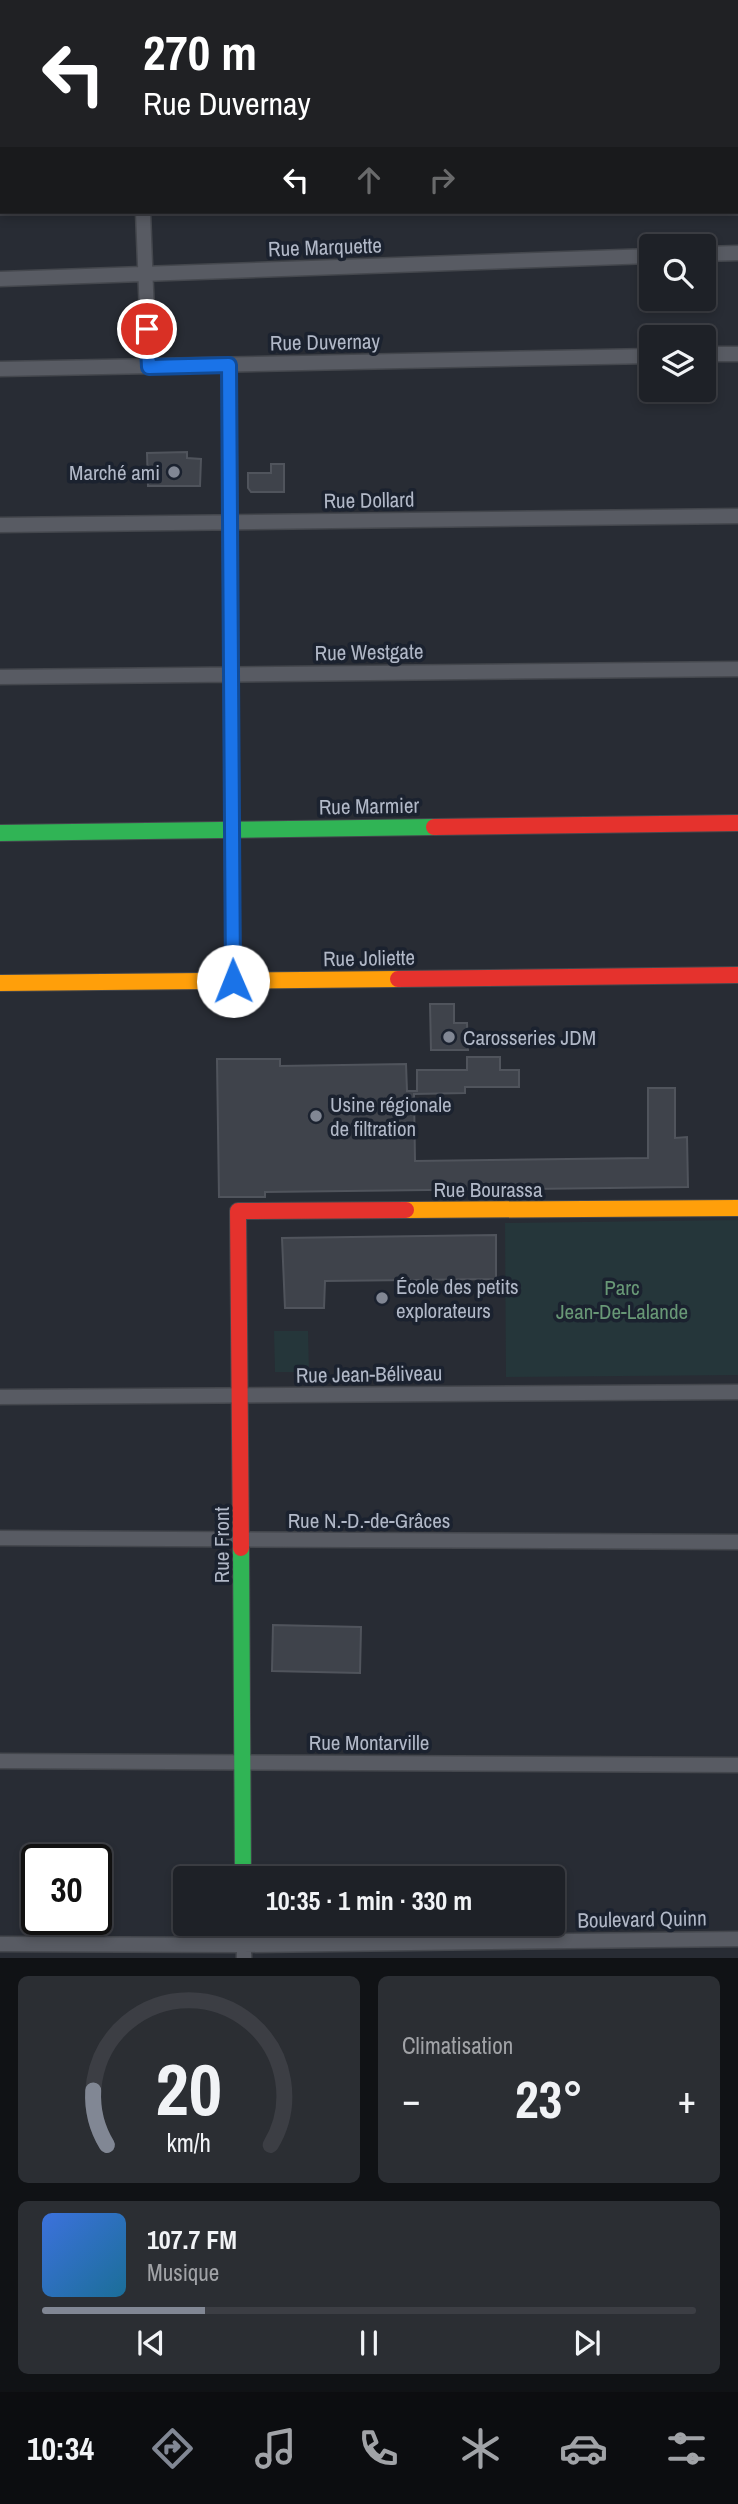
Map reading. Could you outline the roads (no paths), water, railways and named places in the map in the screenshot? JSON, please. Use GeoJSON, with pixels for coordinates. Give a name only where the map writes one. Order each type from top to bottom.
{"type":"FeatureCollection","features":[{"type":"Feature","properties":{"kind":"street"},"geometry":{"type":"LineString","coordinates":[[142,214],[149,367]]}},
{"type":"Feature","properties":{"kind":"street"},"geometry":{"type":"LineString","coordinates":[[716,254],[738,253]]}},
{"type":"Feature","properties":{"kind":"street","name":"Rue Marquette"},"geometry":{"type":"LineString","coordinates":[[0,279],[639,256]]}},
{"type":"Feature","properties":{"kind":"street"},"geometry":{"type":"LineString","coordinates":[[716,354],[738,354]]}},
{"type":"Feature","properties":{"kind":"street","name":"Rue Duvernay"},"geometry":{"type":"LineString","coordinates":[[0,369],[639,356]]}},
{"type":"Feature","properties":{"kind":"street"},"geometry":{"type":"LineString","coordinates":[[229,365],[233,981]]}},
{"type":"Feature","properties":{"kind":"street","name":"Rue Dollard"},"geometry":{"type":"LineString","coordinates":[[0,525],[738,516]]}},
{"type":"Feature","properties":{"kind":"street","name":"Rue Westgate"},"geometry":{"type":"LineString","coordinates":[[0,677],[738,669]]}},
{"type":"Feature","properties":{"kind":"street","name":"Rue Marmier"},"geometry":{"type":"LineString","coordinates":[[0,833],[738,823]]}},
{"type":"Feature","properties":{"kind":"street","name":"Rue Joliette"},"geometry":{"type":"LineString","coordinates":[[0,983],[738,975]]}},
{"type":"Feature","properties":{"kind":"street","name":"Rue Bourassa"},"geometry":{"type":"LineString","coordinates":[[239,1211],[738,1208]]}},
{"type":"Feature","properties":{"kind":"street","name":"Rue Front"},"geometry":{"type":"LineString","coordinates":[[239,1211],[243,1866]]}},
{"type":"Feature","properties":{"kind":"street","name":"Rue Jean-Béliveau"},"geometry":{"type":"LineString","coordinates":[[0,1397],[738,1392]]}},
{"type":"Feature","properties":{"kind":"street","name":"Rue N.-D.-de-Grâces"},"geometry":{"type":"LineString","coordinates":[[0,1538],[738,1542]]}},
{"type":"Feature","properties":{"kind":"street","name":"Rue Montarville"},"geometry":{"type":"LineString","coordinates":[[0,1761],[738,1765]]}},
{"type":"Feature","properties":{"kind":"street","name":"Boulevard Quinn"},"geometry":{"type":"LineString","coordinates":[[0,1944],[244,1951],[738,1939]]}},
{"type":"Feature","properties":{"kind":"place","name":"Marché ami"},"geometry":{"type":"Point","coordinates":[174,472]}},
{"type":"Feature","properties":{"kind":"place","name":"Carosseries JDM"},"geometry":{"type":"Point","coordinates":[449,1037]}},
{"type":"Feature","properties":{"kind":"place","name":"Usine régionale de filtration"},"geometry":{"type":"Point","coordinates":[316,1116]}},
{"type":"Feature","properties":{"kind":"place","name":"École des petits explorateurs"},"geometry":{"type":"Point","coordinates":[382,1298]}},
{"type":"Feature","properties":{"kind":"park label","name":"Parc Jean-De-Lalande"},"geometry":{"type":"Point","coordinates":[622,1299]}}]}
